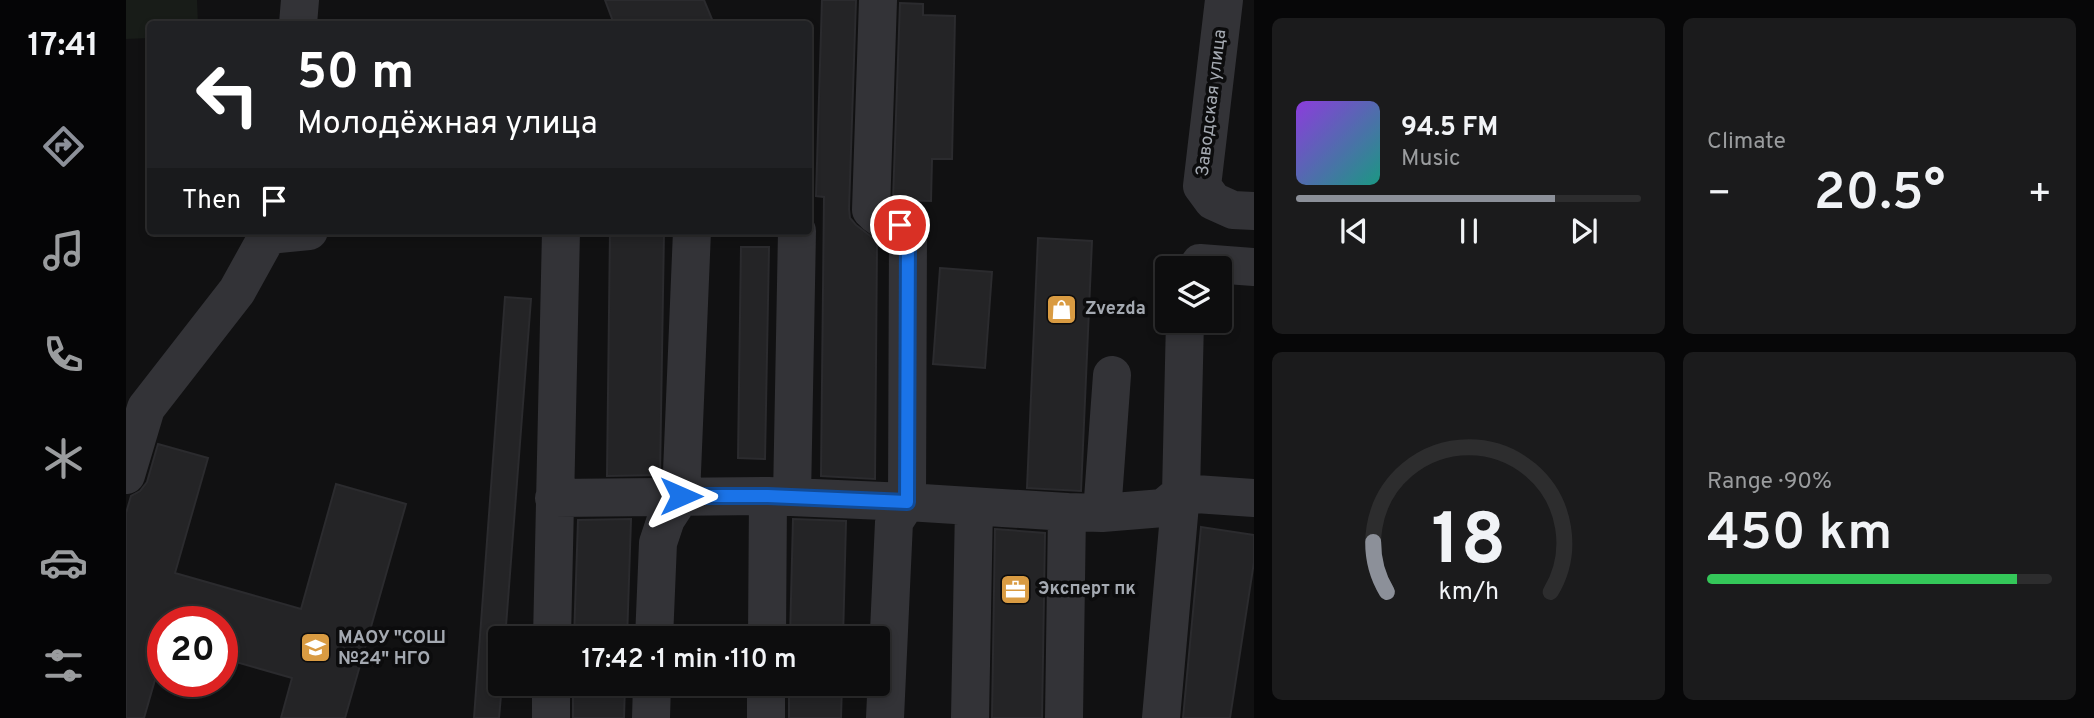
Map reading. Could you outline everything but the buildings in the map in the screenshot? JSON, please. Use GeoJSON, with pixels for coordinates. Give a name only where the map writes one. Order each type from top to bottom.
{"type":"FeatureCollection","features":[{"type":"Feature","properties":{"kind":"street"},"geometry":{"type":"LineString","coordinates":[[298,21],[300,0]]}},
{"type":"Feature","properties":{"kind":"street"},"geometry":{"type":"LineString","coordinates":[[878,0],[871,210],[888,224],[900,225],[908,232],[907,502],[894,522],[886,718]]}},
{"type":"Feature","properties":{"kind":"street","name":"Заводская улица"},"geometry":{"type":"LineString","coordinates":[[1224,0],[1202,186],[1213,201],[1233,210],[1254,211]]}},
{"type":"Feature","properties":{"kind":"street"},"geometry":{"type":"LineString","coordinates":[[126,475],[146,408],[237,291],[268,235]]}},
{"type":"Feature","properties":{"kind":"street"},"geometry":{"type":"LineString","coordinates":[[552,626],[561,235]]}},
{"type":"Feature","properties":{"kind":"street"},"geometry":{"type":"LineString","coordinates":[[655,626],[658,543],[666,519],[681,496],[692,235]]}},
{"type":"Feature","properties":{"kind":"street"},"geometry":{"type":"LineString","coordinates":[[768,626],[780,496],[797,235]]}},
{"type":"Feature","properties":{"kind":"street"},"geometry":{"type":"LineString","coordinates":[[1232,265],[1254,267]]}},
{"type":"Feature","properties":{"kind":"street"},"geometry":{"type":"LineString","coordinates":[[1161,718],[1181,493],[1185,333]]}},
{"type":"Feature","properties":{"kind":"street"},"geometry":{"type":"LineString","coordinates":[[1064,718],[1085,512],[1112,375]]}},
{"type":"Feature","properties":{"kind":"street"},"geometry":{"type":"LineString","coordinates":[[554,498],[780,496],[1085,512],[1163,508],[1181,493],[1254,498]]}},
{"type":"Feature","properties":{"kind":"street"},"geometry":{"type":"LineString","coordinates":[[970,718],[974,507]]}},
{"type":"Feature","properties":{"kind":"street"},"geometry":{"type":"LineString","coordinates":[[551,696],[551,718]]}},
{"type":"Feature","properties":{"kind":"street"},"geometry":{"type":"LineString","coordinates":[[651,718],[652,696]]}},
{"type":"Feature","properties":{"kind":"street"},"geometry":{"type":"LineString","coordinates":[[766,696],[766,718]]}},
{"type":"Feature","properties":{"kind":"shaded area"},"geometry":{"type":"Polygon","coordinates":[[[126,0],[197,0],[198,21],[147,21],[147,38],[126,39],[126,0]]]}},
{"type":"Feature","properties":{"kind":"place","name":"Zvezda"},"geometry":{"type":"Point","coordinates":[1062,309]}},
{"type":"Feature","properties":{"kind":"place","name":"Эксперт пк"},"geometry":{"type":"Point","coordinates":[1015,589]}},
{"type":"Feature","properties":{"kind":"place","name":"МАОУ \"СОШ №24\" НГО"},"geometry":{"type":"Point","coordinates":[315,648]}},
{"type":"Feature","properties":{"kind":"route"},"geometry":{"type":"LineString","coordinates":[[681,496],[768,496],[907,502],[908,232],[900,225]]}}]}
